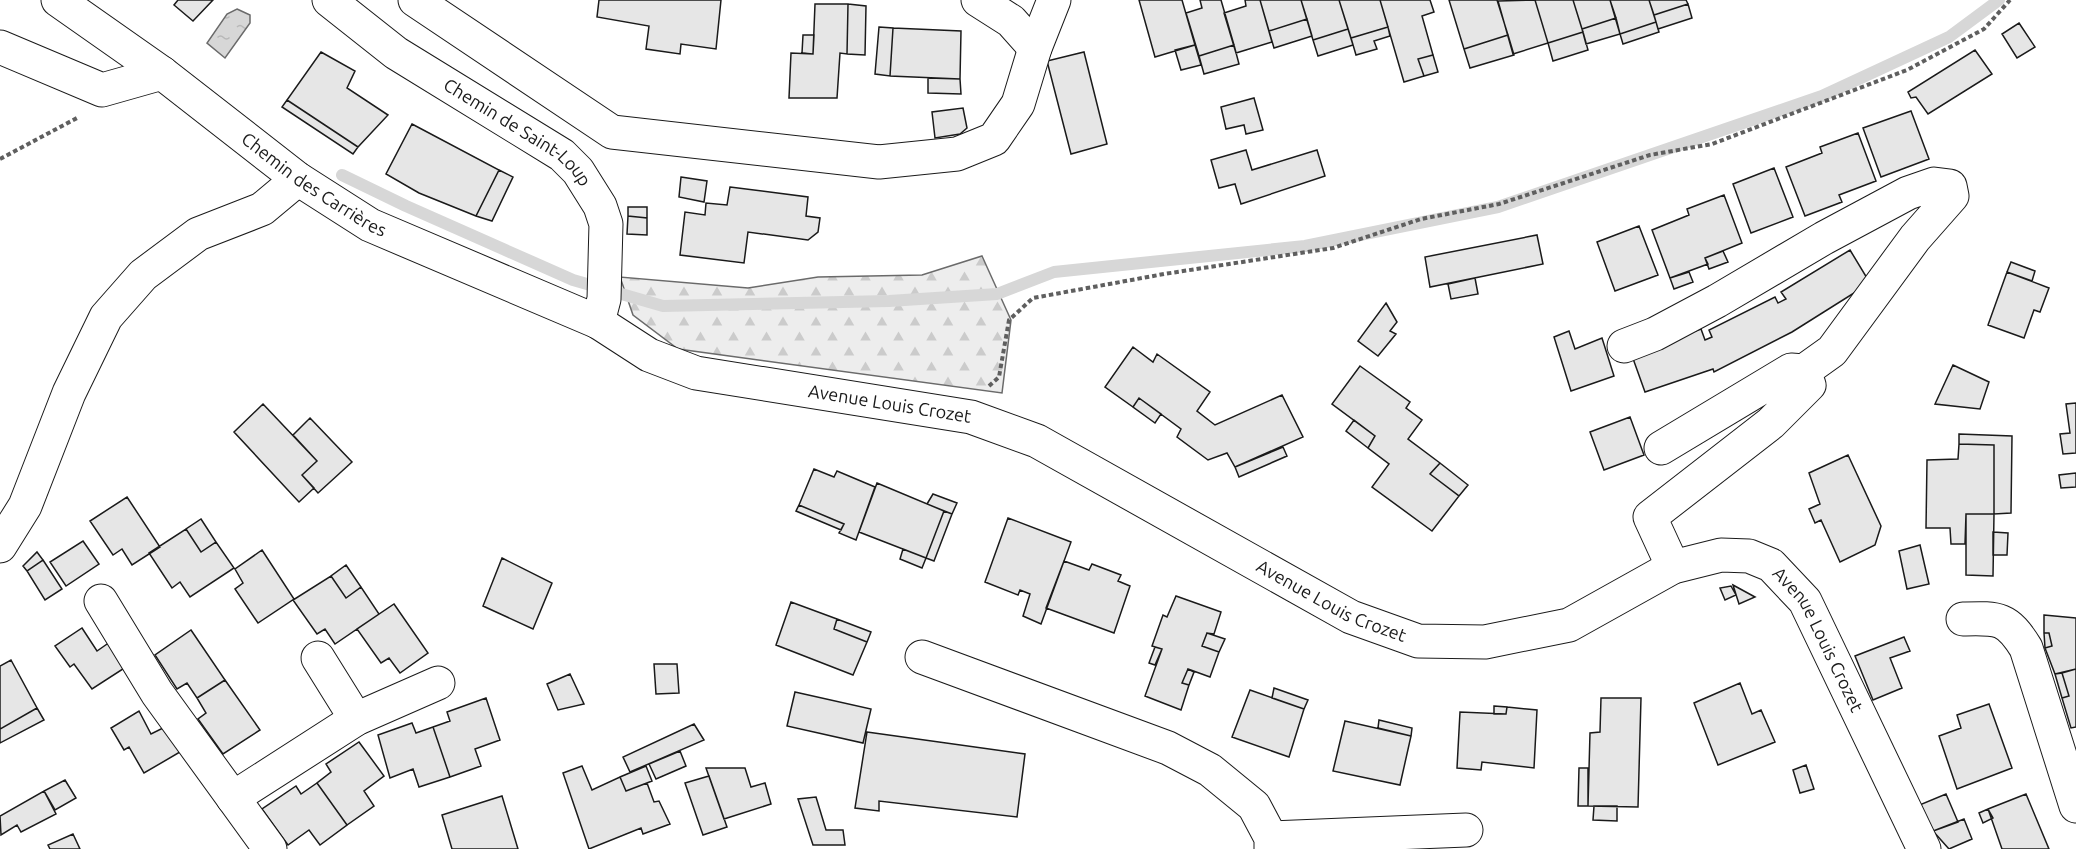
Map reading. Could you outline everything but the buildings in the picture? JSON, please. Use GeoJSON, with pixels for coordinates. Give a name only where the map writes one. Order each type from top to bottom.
{"type":"FeatureCollection","features":[{"type":"Feature","properties":{"kind":"street","name":"Chemin des Carrières"},"geometry":{"type":"LineString","coordinates":[[58,0],[162,72],[298,179],[370,225],[603,297]]}},
{"type":"Feature","properties":{"kind":"street","name":"Chemin de Saint-Loup"},"geometry":{"type":"LineString","coordinates":[[329,0],[396,53],[562,155],[579,171],[600,206],[606,224],[603,297]]}},
{"type":"Feature","properties":{"kind":"street"},"geometry":{"type":"LineString","coordinates":[[415,0],[612,132],[879,162],[957,154],[994,140],[1018,104],[1035,48],[1054,0]]}},
{"type":"Feature","properties":{"kind":"street"},"geometry":{"type":"LineString","coordinates":[[978,0],[1011,21],[1035,48]]}},
{"type":"Feature","properties":{"kind":"street"},"geometry":{"type":"LineString","coordinates":[[2,51],[102,90],[162,72]]}},
{"type":"Feature","properties":{"kind":"street"},"geometry":{"type":"LineString","coordinates":[[579,171],[612,132]]}},
{"type":"Feature","properties":{"kind":"street"},"geometry":{"type":"LineString","coordinates":[[0,546],[25,506],[69,393],[106,317],[143,274],[198,234],[262,209],[298,179]]}},
{"type":"Feature","properties":{"kind":"street"},"geometry":{"type":"LineString","coordinates":[[1624,346],[1655,334],[1717,301],[1824,238],[1908,193],[1934,184],[1950,186],[1952,196],[1915,238],[1832,351],[1804,371],[1791,370],[1661,448]]}},
{"type":"Feature","properties":{"kind":"street","name":"Avenue Louis Crozet"},"geometry":{"type":"LineString","coordinates":[[603,297],[649,355],[696,373],[971,417],[1037,441],[1351,617],[1418,641],[1485,642],[1569,625],[1673,567],[1721,555],[1749,556],[1771,565],[1805,601],[1924,849]]}},
{"type":"Feature","properties":{"kind":"street"},"geometry":{"type":"LineString","coordinates":[[1673,567],[1650,517],[1771,423],[1809,385],[1804,371]]}},
{"type":"Feature","properties":{"kind":"street"},"geometry":{"type":"LineString","coordinates":[[102,601],[157,693],[270,849]]}},
{"type":"Feature","properties":{"kind":"street"},"geometry":{"type":"LineString","coordinates":[[1963,619],[1998,618],[2014,628],[2026,648],[2076,806]]}},
{"type":"Feature","properties":{"kind":"street"},"geometry":{"type":"LineString","coordinates":[[922,657],[1168,748],[1199,765],[1254,806],[1271,844],[1466,830]]}},
{"type":"Feature","properties":{"kind":"street"},"geometry":{"type":"LineString","coordinates":[[318,658],[357,719]]}},
{"type":"Feature","properties":{"kind":"street"},"geometry":{"type":"LineString","coordinates":[[233,798],[357,719],[438,683]]}},
{"type":"Feature","properties":{"kind":"path"},"geometry":{"type":"LineString","coordinates":[[971,417],[980,394],[999,377],[1009,320],[1033,298],[1164,274],[1333,248],[1421,219],[1499,204],[1650,155],[1712,144],[1906,70],[1984,29],[2010,0]]}},
{"type":"Feature","properties":{"kind":"green space"},"geometry":{"type":"Polygon","coordinates":[[[982,256],[1011,320],[1002,393],[678,349],[633,315],[620,277],[748,288],[818,277],[922,275],[982,256]]]}},
{"type":"Feature","properties":{"kind":"water"},"geometry":{"type":"Polygon","coordinates":[[[237,9],[250,15],[250,23],[225,58],[207,43],[227,14],[237,9]]]}},
{"type":"Feature","properties":{"kind":"waterway"},"geometry":{"type":"LineString","coordinates":[[342,175],[573,280],[663,306],[889,301],[997,294],[1054,272],[1305,246],[1498,207],[1822,96],[1949,37],[1999,0]]}}]}
